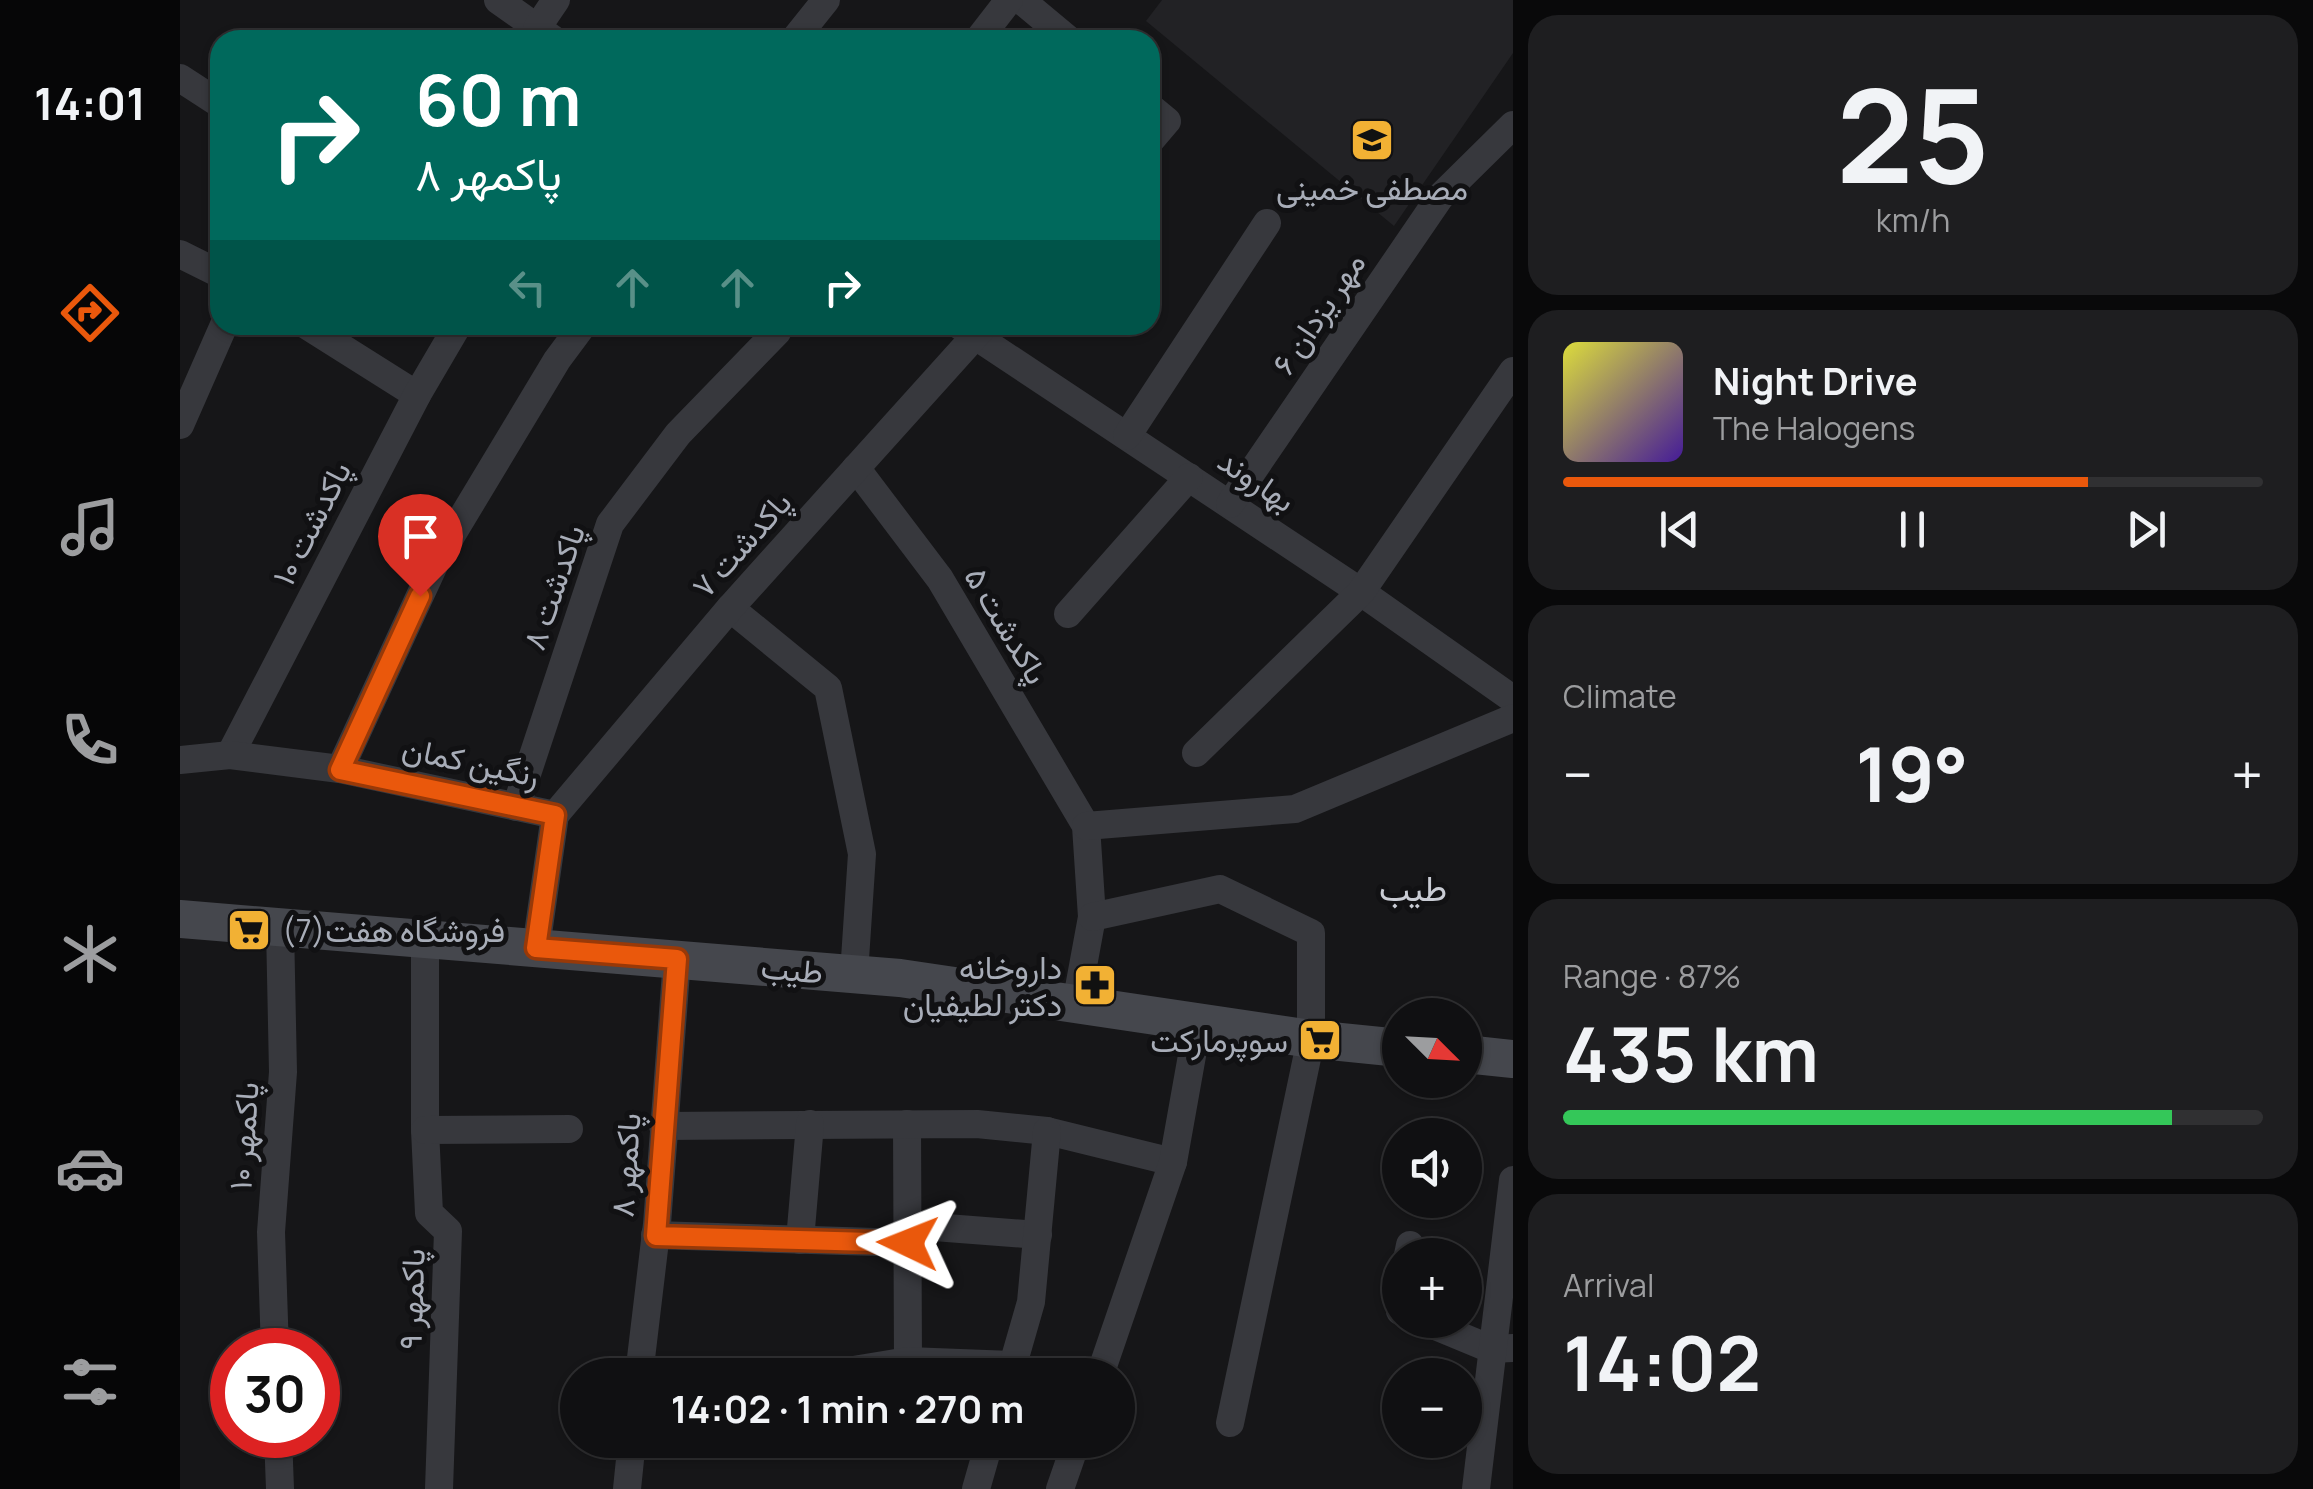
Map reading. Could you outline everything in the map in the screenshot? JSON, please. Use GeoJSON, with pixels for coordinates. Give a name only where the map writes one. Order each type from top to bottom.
{"type":"FeatureCollection","features":[{"type":"Feature","properties":{"kind":"main road","name":"طیب"},"geometry":{"type":"LineString","coordinates":[[180,919],[854,974],[1382,1046]]}},
{"type":"Feature","properties":{"kind":"main road"},"geometry":{"type":"LineString","coordinates":[[1482,1056],[1513,1059]]}},
{"type":"Feature","properties":{"kind":"street"},"geometry":{"type":"LineString","coordinates":[[498,0],[539,30]]}},
{"type":"Feature","properties":{"kind":"street"},"geometry":{"type":"LineString","coordinates":[[546,30],[556,0]]}},
{"type":"Feature","properties":{"kind":"street"},"geometry":{"type":"LineString","coordinates":[[802,30],[826,0]]}},
{"type":"Feature","properties":{"kind":"street"},"geometry":{"type":"LineString","coordinates":[[986,30],[1009,0]]}},
{"type":"Feature","properties":{"kind":"street"},"geometry":{"type":"LineString","coordinates":[[1021,0],[1057,30]]}},
{"type":"Feature","properties":{"kind":"street"},"geometry":{"type":"LineString","coordinates":[[180,78],[210,98]]}},
{"type":"Feature","properties":{"kind":"street","name":"مهر یزدان ۶"},"geometry":{"type":"LineString","coordinates":[[1230,504],[1440,197],[1513,125]]}},
{"type":"Feature","properties":{"kind":"street"},"geometry":{"type":"LineString","coordinates":[[1126,436],[1267,223]]}},
{"type":"Feature","properties":{"kind":"street"},"geometry":{"type":"LineString","coordinates":[[180,254],[210,269]]}},
{"type":"Feature","properties":{"kind":"street"},"geometry":{"type":"LineString","coordinates":[[180,424],[220,335]]}},
{"type":"Feature","properties":{"kind":"street"},"geometry":{"type":"LineString","coordinates":[[322,335],[416,395]]}},
{"type":"Feature","properties":{"kind":"street","name":"پاکدشت ۱۰"},"geometry":{"type":"LineString","coordinates":[[230,755],[416,395],[452,335]]}},
{"type":"Feature","properties":{"kind":"street"},"geometry":{"type":"LineString","coordinates":[[340,770],[436,562],[575,335]]}},
{"type":"Feature","properties":{"kind":"street","name":"پاکدشت ۸"},"geometry":{"type":"LineString","coordinates":[[516,807],[610,524],[678,434],[774,335]]}},
{"type":"Feature","properties":{"kind":"street","name":"پاکدشت ۷"},"geometry":{"type":"LineString","coordinates":[[555,815],[968,335]]}},
{"type":"Feature","properties":{"kind":"street","name":"بهاروند"},"geometry":{"type":"LineString","coordinates":[[982,335],[1513,699]]}},
{"type":"Feature","properties":{"kind":"street"},"geometry":{"type":"LineString","coordinates":[[1196,753],[1361,592],[1513,372]]}},
{"type":"Feature","properties":{"kind":"street","name":"پاکدشت ۵"},"geometry":{"type":"LineString","coordinates":[[856,468],[940,579],[1086,826]]}},
{"type":"Feature","properties":{"kind":"street"},"geometry":{"type":"LineString","coordinates":[[1068,614],[1190,477]]}},
{"type":"Feature","properties":{"kind":"street"},"geometry":{"type":"LineString","coordinates":[[730,608],[828,688],[862,854],[854,974]]}},
{"type":"Feature","properties":{"kind":"street"},"geometry":{"type":"LineString","coordinates":[[1076,1004],[1092,916],[1086,826],[1295,810],[1513,718]]}},
{"type":"Feature","properties":{"kind":"street","name":"رنگین کمان"},"geometry":{"type":"LineString","coordinates":[[180,760],[230,755],[340,770],[555,815],[536,948]]}},
{"type":"Feature","properties":{"kind":"street"},"geometry":{"type":"LineString","coordinates":[[1092,916],[1220,889],[1310,933],[1311,1039],[1230,1423]]}},
{"type":"Feature","properties":{"kind":"street","name":"پاکمهر ۱۰"},"geometry":{"type":"LineString","coordinates":[[274,1328],[271,1232],[282,1072],[280,927]]}},
{"type":"Feature","properties":{"kind":"street","name":"پاکمهر ۹"},"geometry":{"type":"LineString","coordinates":[[425,939],[429,1213],[448,1231],[439,1489]]}},
{"type":"Feature","properties":{"kind":"street","name":"پاکمهر ۸"},"geometry":{"type":"LineString","coordinates":[[641,1358],[656,1236],[677,959]]}},
{"type":"Feature","properties":{"kind":"street"},"geometry":{"type":"LineString","coordinates":[[1106,1358],[1174,1162],[1198,1022]]}},
{"type":"Feature","properties":{"kind":"street"},"geometry":{"type":"LineString","coordinates":[[800,1240],[810,1124]]}},
{"type":"Feature","properties":{"kind":"street"},"geometry":{"type":"LineString","coordinates":[[907,1124],[908,1358]]}},
{"type":"Feature","properties":{"kind":"street"},"geometry":{"type":"LineString","coordinates":[[663,1126],[978,1124],[1047,1131],[1174,1162]]}},
{"type":"Feature","properties":{"kind":"street"},"geometry":{"type":"LineString","coordinates":[[426,1130],[569,1129]]}},
{"type":"Feature","properties":{"kind":"street"},"geometry":{"type":"LineString","coordinates":[[1015,1358],[1031,1302],[1047,1131]]}},
{"type":"Feature","properties":{"kind":"street"},"geometry":{"type":"LineString","coordinates":[[1476,1489],[1502,1348],[1513,1180]]}},
{"type":"Feature","properties":{"kind":"street"},"geometry":{"type":"LineString","coordinates":[[656,1236],[800,1240],[908,1234],[1038,1235]]}},
{"type":"Feature","properties":{"kind":"street"},"geometry":{"type":"LineString","coordinates":[[1473,1338],[1502,1348]]}},
{"type":"Feature","properties":{"kind":"street"},"geometry":{"type":"LineString","coordinates":[[279,1458],[280,1489]]}},
{"type":"Feature","properties":{"kind":"street"},"geometry":{"type":"LineString","coordinates":[[627,1489],[630,1458]]}},
{"type":"Feature","properties":{"kind":"street"},"geometry":{"type":"LineString","coordinates":[[976,1489],[985,1458]]}},
{"type":"Feature","properties":{"kind":"street"},"geometry":{"type":"LineString","coordinates":[[1060,1489],[1071,1458]]}},
{"type":"Feature","properties":{"kind":"shaded area","name":"مصطفی خمینی"},"geometry":{"type":"Polygon","coordinates":[[[1162,0],[1513,0],[1513,53],[1394,226],[1146,21],[1162,0]]]}},
{"type":"Feature","properties":{"kind":"place","name":"مصطفی خمینی"},"geometry":{"type":"Point","coordinates":[1372,140]}},
{"type":"Feature","properties":{"kind":"place","name":"فروشگاه هفت(7)"},"geometry":{"type":"Point","coordinates":[249,930]}},
{"type":"Feature","properties":{"kind":"place","name":"داروخانه دکتر لطیفیان"},"geometry":{"type":"Point","coordinates":[1095,985]}},
{"type":"Feature","properties":{"kind":"place","name":"سوپرمارکت"},"geometry":{"type":"Point","coordinates":[1320,1040]}},
{"type":"Feature","properties":{"kind":"district","name":"طیب"},"geometry":{"type":"Point","coordinates":[1413,888]}},
{"type":"Feature","properties":{"kind":"route"},"geometry":{"type":"LineString","coordinates":[[420,596],[340,770],[555,815],[536,948],[677,959],[656,1236],[908,1243]]}}]}
